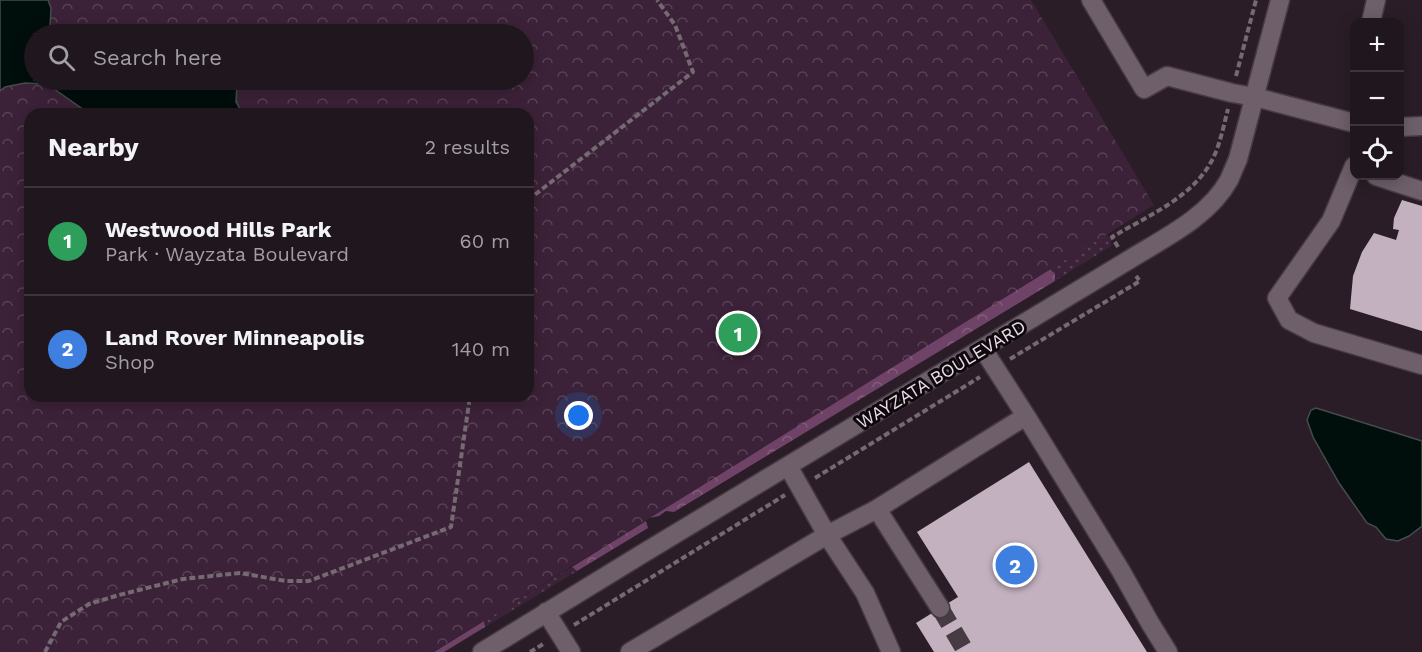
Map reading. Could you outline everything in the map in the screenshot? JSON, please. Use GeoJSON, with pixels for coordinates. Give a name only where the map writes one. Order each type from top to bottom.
{"type":"FeatureCollection","features":[{"type":"Feature","properties":{"kind":"street"},"geometry":{"type":"LineString","coordinates":[[1091,0],[1144,89],[1167,76],[1350,122]]}},
{"type":"Feature","properties":{"kind":"street","name":"WAYZATA BOULEVARD"},"geometry":{"type":"LineString","coordinates":[[482,652],[983,349],[1179,229],[1201,212],[1216,198],[1229,180],[1238,159],[1280,0]]}},
{"type":"Feature","properties":{"kind":"street"},"geometry":{"type":"LineString","coordinates":[[1372,18],[1376,0]]}},
{"type":"Feature","properties":{"kind":"street"},"geometry":{"type":"LineString","coordinates":[[1404,127],[1422,126]]}},
{"type":"Feature","properties":{"kind":"street"},"geometry":{"type":"LineString","coordinates":[[1350,176],[1331,221],[1277,298],[1289,320],[1314,333],[1422,365]]}},
{"type":"Feature","properties":{"kind":"street"},"geometry":{"type":"LineString","coordinates":[[1388,180],[1422,191]]}},
{"type":"Feature","properties":{"kind":"street"},"geometry":{"type":"LineString","coordinates":[[983,349],[1121,571],[1168,652]]}},
{"type":"Feature","properties":{"kind":"street"},"geometry":{"type":"LineString","coordinates":[[636,650],[827,535],[877,509],[1026,416]]}},
{"type":"Feature","properties":{"kind":"street"},"geometry":{"type":"LineString","coordinates":[[788,466],[827,535],[866,593],[891,652]]}},
{"type":"Feature","properties":{"kind":"street"},"geometry":{"type":"LineString","coordinates":[[877,509],[940,608]]}},
{"type":"Feature","properties":{"kind":"street"},"geometry":{"type":"LineString","coordinates":[[546,612],[571,652]]}},
{"type":"Feature","properties":{"kind":"path"},"geometry":{"type":"LineString","coordinates":[[534,195],[693,72],[675,25],[657,0]]}},
{"type":"Feature","properties":{"kind":"path"},"geometry":{"type":"LineString","coordinates":[[1112,237],[1177,199],[1203,175],[1215,154],[1256,0]]}},
{"type":"Feature","properties":{"kind":"path"},"geometry":{"type":"LineString","coordinates":[[1015,356],[1140,281]]}},
{"type":"Feature","properties":{"kind":"path"},"geometry":{"type":"LineString","coordinates":[[577,623],[978,379]]}},
{"type":"Feature","properties":{"kind":"path"},"geometry":{"type":"LineString","coordinates":[[45,652],[61,622],[89,604],[183,579],[240,573],[286,581],[309,581],[451,527],[469,402]]}},
{"type":"Feature","properties":{"kind":"path"},"geometry":{"type":"LineString","coordinates":[[530,652],[544,643]]}},
{"type":"Feature","properties":{"kind":"green space"},"geometry":{"type":"Polygon","coordinates":[[[0,0],[1031,0],[1154,205],[434,652],[0,652],[0,0]]]}},
{"type":"Feature","properties":{"kind":"green space"},"geometry":{"type":"Polygon","coordinates":[[[1107,234],[1111,240],[1111,246],[1055,281],[1055,274],[1050,269],[1107,234]]]}},
{"type":"Feature","properties":{"kind":"green space"},"geometry":{"type":"Polygon","coordinates":[[[1050,269],[1055,274],[1055,281],[674,512],[666,511],[659,516],[649,518],[1050,269]]]}},
{"type":"Feature","properties":{"kind":"green space"},"geometry":{"type":"Polygon","coordinates":[[[646,521],[648,528],[577,571],[572,567],[646,521]]]}},
{"type":"Feature","properties":{"kind":"green space"},"geometry":{"type":"Polygon","coordinates":[[[572,567],[577,571],[485,627],[484,621],[572,567]]]}},
{"type":"Feature","properties":{"kind":"green space"},"geometry":{"type":"Polygon","coordinates":[[[484,621],[485,627],[444,652],[434,652],[484,621]]]}},
{"type":"Feature","properties":{"kind":"shaded area"},"geometry":{"type":"Polygon","coordinates":[[[0,0],[48,0],[51,8],[50,24],[24,24],[24,83],[5,87],[0,91],[0,0]]]}},
{"type":"Feature","properties":{"kind":"shaded area"},"geometry":{"type":"Polygon","coordinates":[[[56,90],[237,90],[236,102],[240,108],[81,108],[56,90]]]}},
{"type":"Feature","properties":{"kind":"shaded area"},"geometry":{"type":"Polygon","coordinates":[[[1316,408],[1422,441],[1422,526],[1398,541],[1386,539],[1376,527],[1367,523],[1339,483],[1313,437],[1307,420],[1311,410],[1316,408]]]}},
{"type":"Feature","properties":{"kind":"building"},"geometry":{"type":"Polygon","coordinates":[[[1402,200],[1422,206],[1422,331],[1350,309],[1353,276],[1362,252],[1374,233],[1396,240],[1399,230],[1393,229],[1394,218],[1402,200]]]}},
{"type":"Feature","properties":{"kind":"building"},"geometry":{"type":"Polygon","coordinates":[[[1029,462],[1147,652],[934,652],[916,623],[958,597],[917,532],[1029,462]]]}},
{"type":"Feature","properties":{"kind":"tunnel"},"geometry":{"type":"LineString","coordinates":[[940,608],[966,652]]}},
{"type":"Feature","properties":{"kind":"place","name":"Westwood Hills Park"},"geometry":{"type":"Point","coordinates":[738,333]}},
{"type":"Feature","properties":{"kind":"place","name":"Land Rover Minneapolis"},"geometry":{"type":"Point","coordinates":[1015,565]}}]}
